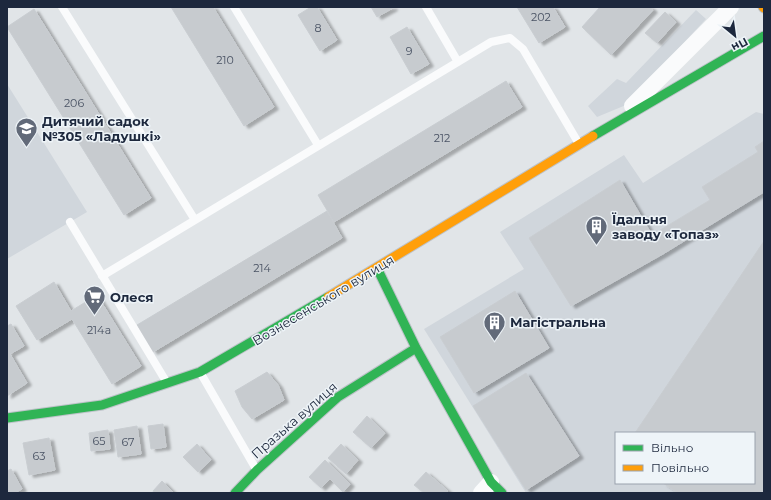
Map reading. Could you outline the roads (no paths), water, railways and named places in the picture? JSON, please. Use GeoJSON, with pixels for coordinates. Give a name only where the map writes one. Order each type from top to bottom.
{"type":"FeatureCollection","features":[{"type":"Feature","properties":{"kind":"street","name":"Вознесенського вулиця"},"geometry":{"type":"LineString","coordinates":[[616,122],[731,7]]}},
{"type":"Feature","properties":{"kind":"street","name":"Вознесенського вулиця"},"geometry":{"type":"LineString","coordinates":[[7,418],[102,405],[200,372],[377,268],[616,122],[764,36]]}},
{"type":"Feature","properties":{"kind":"street"},"geometry":{"type":"LineString","coordinates":[[377,268],[416,348],[491,490]]}},
{"type":"Feature","properties":{"kind":"street","name":"Празька вулиця"},"geometry":{"type":"LineString","coordinates":[[235,493],[257,470],[338,397],[416,348]]}},
{"type":"Feature","properties":{"kind":"lane"},"geometry":{"type":"LineString","coordinates":[[62,7],[195,220]]}},
{"type":"Feature","properties":{"kind":"lane"},"geometry":{"type":"LineString","coordinates":[[234,7],[318,145]]}},
{"type":"Feature","properties":{"kind":"lane"},"geometry":{"type":"LineString","coordinates":[[426,7],[458,62]]}},
{"type":"Feature","properties":{"kind":"lane"},"geometry":{"type":"LineString","coordinates":[[102,276],[491,42],[510,38],[524,49],[580,144]]}},
{"type":"Feature","properties":{"kind":"lane"},"geometry":{"type":"LineString","coordinates":[[70,222],[167,383]]}},
{"type":"Feature","properties":{"kind":"lane"},"geometry":{"type":"LineString","coordinates":[[200,372],[257,470]]}},
{"type":"Feature","properties":{"kind":"place","name":"Дитячий садок №305 «Ладушкі»"},"geometry":{"type":"Point","coordinates":[27,148]}},
{"type":"Feature","properties":{"kind":"place","name":"Їдальня заводу «Топаз»"},"geometry":{"type":"Point","coordinates":[596,246]}},
{"type":"Feature","properties":{"kind":"place","name":"Олеся"},"geometry":{"type":"Point","coordinates":[94,316]}},
{"type":"Feature","properties":{"kind":"place","name":"Магістральна"},"geometry":{"type":"Point","coordinates":[494,342]}}]}
